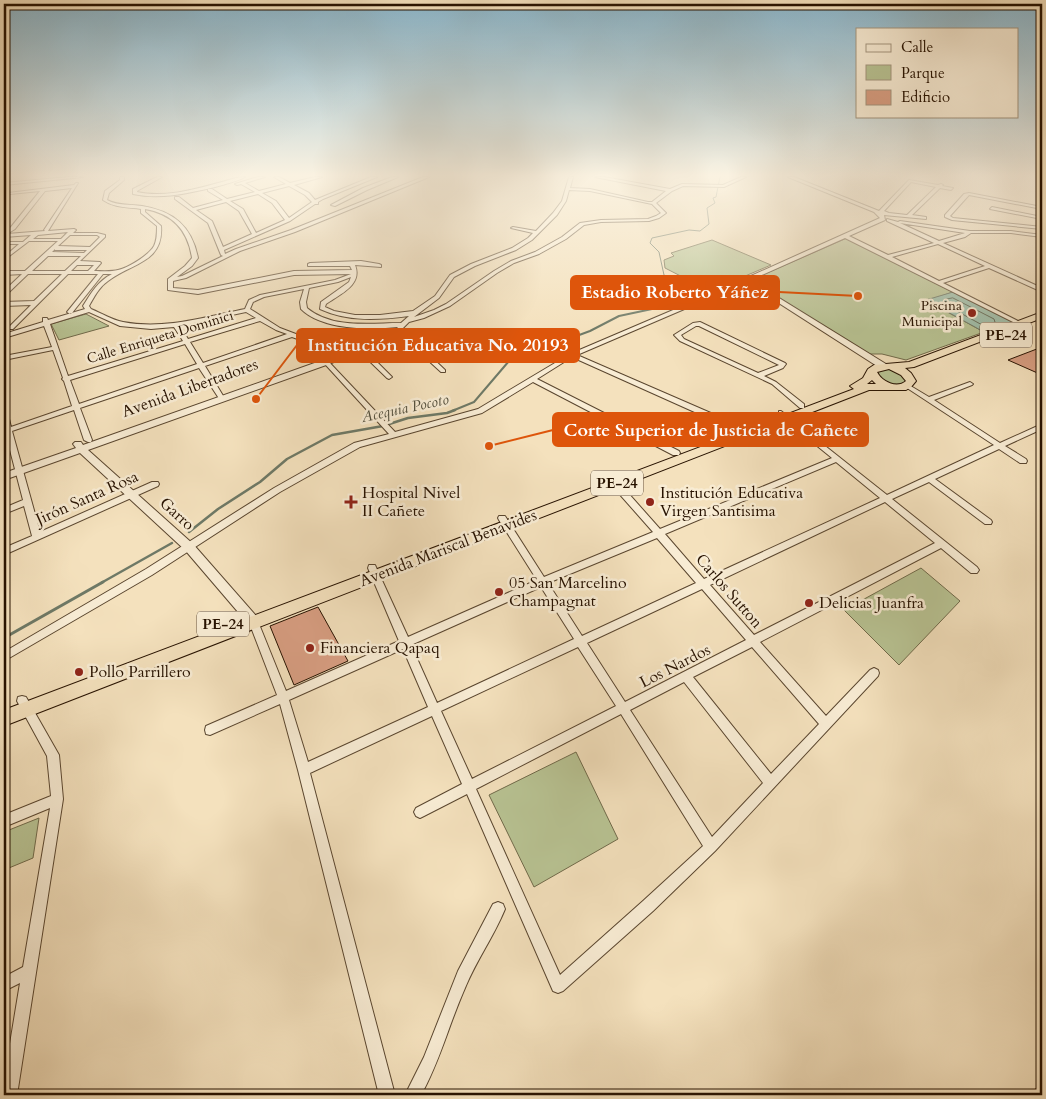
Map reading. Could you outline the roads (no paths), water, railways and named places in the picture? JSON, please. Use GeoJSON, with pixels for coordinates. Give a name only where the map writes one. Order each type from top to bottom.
{"type":"FeatureCollection","features":[{"type":"Feature","properties":{"kind":"highway","name":"PE-24"},"geometry":{"type":"LineString","coordinates":[[909,383],[918,369],[1023,326],[1042,315]]}},
{"type":"Feature","properties":{"kind":"highway","name":"PE-24"},"geometry":{"type":"LineString","coordinates":[[880,368],[910,365],[1023,326],[1042,322]]}},
{"type":"Feature","properties":{"kind":"highway"},"geometry":{"type":"LineString","coordinates":[[894,387],[880,382],[872,375],[880,368],[904,372],[909,383]]}},
{"type":"Feature","properties":{"kind":"highway","name":"Avenida Mariscal Benavides"},"geometry":{"type":"LineString","coordinates":[[613,481],[676,453],[740,429],[785,416],[802,406],[862,383],[880,368]]}},
{"type":"Feature","properties":{"kind":"highway","name":"Avenida Mariscal Benavides"},"geometry":{"type":"LineString","coordinates":[[4,708],[24,705],[785,416],[868,387],[894,387],[909,383]]}},
{"type":"Feature","properties":{"kind":"highway","name":"Avenida Mariscal Benavides"},"geometry":{"type":"LineString","coordinates":[[4,718],[24,705]]}},
{"type":"Feature","properties":{"kind":"street"},"geometry":{"type":"LineString","coordinates":[[7,329],[46,321],[88,308],[105,279],[142,261],[154,249],[159,240],[159,228]]}},
{"type":"Feature","properties":{"kind":"street"},"geometry":{"type":"LineString","coordinates":[[170,280],[193,263],[195,258],[193,247],[184,228]]}},
{"type":"Feature","properties":{"kind":"street"},"geometry":{"type":"LineString","coordinates":[[212,228],[225,256]]}},
{"type":"Feature","properties":{"kind":"street"},"geometry":{"type":"LineString","coordinates":[[251,228],[254,234]]}},
{"type":"Feature","properties":{"kind":"street"},"geometry":{"type":"LineString","coordinates":[[221,250],[268,228]]}},
{"type":"Feature","properties":{"kind":"street"},"geometry":{"type":"LineString","coordinates":[[170,280],[184,277],[225,256],[297,228]]}},
{"type":"Feature","properties":{"kind":"street"},"geometry":{"type":"LineString","coordinates":[[515,228],[536,232]]}},
{"type":"Feature","properties":{"kind":"street"},"geometry":{"type":"LineString","coordinates":[[307,289],[304,309],[313,316],[368,327],[401,326],[415,312],[437,297],[452,276],[473,264],[514,249],[540,228]]}},
{"type":"Feature","properties":{"kind":"street"},"geometry":{"type":"LineString","coordinates":[[343,352],[361,342],[433,314],[450,305],[504,267],[538,252],[565,237],[576,228]]}},
{"type":"Feature","properties":{"kind":"street"},"geometry":{"type":"LineString","coordinates":[[4,657],[189,547],[278,490],[389,429],[480,411],[572,354],[862,228]]}},
{"type":"Feature","properties":{"kind":"street"},"geometry":{"type":"LineString","coordinates":[[908,228],[1042,290]]}},
{"type":"Feature","properties":{"kind":"street"},"geometry":{"type":"LineString","coordinates":[[949,228],[970,232],[1011,232],[1042,236]]}},
{"type":"Feature","properties":{"kind":"street"},"geometry":{"type":"LineString","coordinates":[[4,235],[74,230],[4,294]]}},
{"type":"Feature","properties":{"kind":"street"},"geometry":{"type":"LineString","coordinates":[[4,259],[37,232]]}},
{"type":"Feature","properties":{"kind":"street"},"geometry":{"type":"LineString","coordinates":[[888,257],[970,232]]}},
{"type":"Feature","properties":{"kind":"street"},"geometry":{"type":"LineString","coordinates":[[4,243],[103,235],[7,329]]}},
{"type":"Feature","properties":{"kind":"street"},"geometry":{"type":"LineString","coordinates":[[846,236],[1023,326]]}},
{"type":"Feature","properties":{"kind":"street"},"geometry":{"type":"LineString","coordinates":[[55,248],[89,248]]}},
{"type":"Feature","properties":{"kind":"street"},"geometry":{"type":"LineString","coordinates":[[48,254],[83,254]]}},
{"type":"Feature","properties":{"kind":"street"},"geometry":{"type":"LineString","coordinates":[[75,263],[98,263],[90,272]]}},
{"type":"Feature","properties":{"kind":"street"},"geometry":{"type":"LineString","coordinates":[[310,265],[361,263],[379,266]]}},
{"type":"Feature","properties":{"kind":"street"},"geometry":{"type":"LineString","coordinates":[[352,264],[355,273],[352,283],[323,302],[322,308],[346,315],[365,317],[385,317],[415,312]]}},
{"type":"Feature","properties":{"kind":"street"},"geometry":{"type":"LineString","coordinates":[[938,283],[990,266]]}},
{"type":"Feature","properties":{"kind":"street"},"geometry":{"type":"LineString","coordinates":[[70,312],[102,272]]}},
{"type":"Feature","properties":{"kind":"street"},"geometry":{"type":"LineString","coordinates":[[4,273],[119,272]]}},
{"type":"Feature","properties":{"kind":"street"},"geometry":{"type":"LineString","coordinates":[[170,280],[170,288],[198,292],[294,273],[355,273]]}},
{"type":"Feature","properties":{"kind":"street"},"geometry":{"type":"LineString","coordinates":[[247,310],[251,301],[262,296],[336,281],[355,273]]}},
{"type":"Feature","properties":{"kind":"street"},"geometry":{"type":"LineString","coordinates":[[743,280],[880,368]]}},
{"type":"Feature","properties":{"kind":"street"},"geometry":{"type":"LineString","coordinates":[[4,304],[34,303]]}},
{"type":"Feature","properties":{"kind":"street"},"geometry":{"type":"LineString","coordinates":[[4,336],[70,312],[88,308],[110,321],[131,326],[151,327],[176,325],[247,310],[291,335],[343,352],[416,334],[426,343],[420,350],[443,371]]}},
{"type":"Feature","properties":{"kind":"street","name":"Calle Enriqueta Dominici"},"geometry":{"type":"LineString","coordinates":[[65,379],[262,318]]}},
{"type":"Feature","properties":{"kind":"street"},"geometry":{"type":"LineString","coordinates":[[689,320],[784,364],[781,367],[758,375]]}},
{"type":"Feature","properties":{"kind":"street"},"geometry":{"type":"LineString","coordinates":[[46,321],[76,407],[83,445]]}},
{"type":"Feature","properties":{"kind":"street"},"geometry":{"type":"LineString","coordinates":[[698,323],[677,336],[774,383],[802,406]]}},
{"type":"Feature","properties":{"kind":"street"},"geometry":{"type":"LineString","coordinates":[[176,325],[221,396]]}},
{"type":"Feature","properties":{"kind":"street"},"geometry":{"type":"LineString","coordinates":[[7,434],[76,407],[291,335]]}},
{"type":"Feature","properties":{"kind":"street"},"geometry":{"type":"LineString","coordinates":[[4,358],[55,348]]}},
{"type":"Feature","properties":{"kind":"street"},"geometry":{"type":"LineString","coordinates":[[360,349],[389,377]]}},
{"type":"Feature","properties":{"kind":"street","name":"Avenida Libertadores"},"geometry":{"type":"LineString","coordinates":[[221,396],[326,362],[343,352]]}},
{"type":"Feature","properties":{"kind":"street","name":"Avenida Libertadores"},"geometry":{"type":"LineString","coordinates":[[4,477],[18,469],[83,445],[343,352]]}},
{"type":"Feature","properties":{"kind":"street"},"geometry":{"type":"LineString","coordinates":[[572,354],[740,429]]}},
{"type":"Feature","properties":{"kind":"street"},"geometry":{"type":"LineString","coordinates":[[326,362],[389,429]]}},
{"type":"Feature","properties":{"kind":"street"},"geometry":{"type":"LineString","coordinates":[[532,379],[676,453]]}},
{"type":"Feature","properties":{"kind":"street"},"geometry":{"type":"LineString","coordinates":[[909,383],[929,400],[1023,461]]}},
{"type":"Feature","properties":{"kind":"street"},"geometry":{"type":"LineString","coordinates":[[929,400],[970,384]]}},
{"type":"Feature","properties":{"kind":"street"},"geometry":{"type":"LineString","coordinates":[[4,415],[7,434],[37,537]]}},
{"type":"Feature","properties":{"kind":"street"},"geometry":{"type":"LineString","coordinates":[[785,416],[974,570]]}},
{"type":"Feature","properties":{"kind":"street"},"geometry":{"type":"LineString","coordinates":[[304,770],[702,584],[931,480],[1042,426]]}},
{"type":"Feature","properties":{"kind":"street","name":"Garro"},"geometry":{"type":"LineString","coordinates":[[83,445],[131,495],[189,547],[251,619]]}},
{"type":"Feature","properties":{"kind":"street"},"geometry":{"type":"LineString","coordinates":[[210,730],[542,582],[837,459]]}},
{"type":"Feature","properties":{"kind":"street","name":"Avenida Libertadores"},"geometry":{"type":"LineString","coordinates":[[4,470],[18,469]]}},
{"type":"Feature","properties":{"kind":"street"},"geometry":{"type":"LineString","coordinates":[[931,480],[988,522]]}},
{"type":"Feature","properties":{"kind":"street","name":"Carlos Sutton"},"geometry":{"type":"LineString","coordinates":[[613,481],[826,724]]}},
{"type":"Feature","properties":{"kind":"street","name":"Jirón Santa Rosa"},"geometry":{"type":"LineString","coordinates":[[4,552],[155,484]]}},
{"type":"Feature","properties":{"kind":"street"},"geometry":{"type":"LineString","coordinates":[[4,511],[26,502]]}},
{"type":"Feature","properties":{"kind":"street"},"geometry":{"type":"LineString","coordinates":[[505,522],[579,641],[712,847]]}},
{"type":"Feature","properties":{"kind":"street","name":"Los Nardos"},"geometry":{"type":"LineString","coordinates":[[420,812],[687,677],[942,544]]}},
{"type":"Feature","properties":{"kind":"street"},"geometry":{"type":"LineString","coordinates":[[374,572],[558,986],[712,847],[874,673]]}},
{"type":"Feature","properties":{"kind":"street"},"geometry":{"type":"LineString","coordinates":[[251,619],[283,697],[304,770],[387,1095]]}},
{"type":"Feature","properties":{"kind":"street"},"geometry":{"type":"LineString","coordinates":[[687,677],[771,783]]}},
{"type":"Feature","properties":{"kind":"street"},"geometry":{"type":"LineString","coordinates":[[9,1095],[57,799],[52,755],[24,705]]}},
{"type":"Feature","properties":{"kind":"street"},"geometry":{"type":"LineString","coordinates":[[4,821],[57,799]]}},
{"type":"Feature","properties":{"kind":"street"},"geometry":{"type":"LineString","coordinates":[[413,1095],[423,1079],[453,998],[474,951],[498,909]]}},
{"type":"Feature","properties":{"kind":"street"},"geometry":{"type":"LineString","coordinates":[[4,984],[28,972]]}},
{"type":"Feature","properties":{"kind":"water","name":"Piscina Municipal"},"geometry":{"type":"Polygon","coordinates":[[[953,292],[1012,322],[984,332],[926,300],[953,292]]]}},
{"type":"Feature","properties":{"kind":"waterway","name":"Acequia Pocoto"},"geometry":{"type":"LineString","coordinates":[[670,279],[664,275],[659,252],[650,243],[652,238],[689,230],[700,231],[703,228]]}},
{"type":"Feature","properties":{"kind":"waterway","name":"Acequia Pocoto"},"geometry":{"type":"LineString","coordinates":[[452,411],[474,402],[509,361],[590,331],[619,316],[652,309],[679,296],[674,290],[675,283],[668,278]]}},
{"type":"Feature","properties":{"kind":"waterway","name":"Acequia Pocoto"},"geometry":{"type":"LineString","coordinates":[[189,532],[218,509],[260,482],[287,459],[332,435],[383,426],[408,418],[447,413],[455,410]]}},
{"type":"Feature","properties":{"kind":"waterway","name":"Acequia Pocoto"},"geometry":{"type":"LineString","coordinates":[[101,583],[172,543]]}},
{"type":"Feature","properties":{"kind":"waterway","name":"Acequia Pocoto"},"geometry":{"type":"LineString","coordinates":[[4,638],[103,582]]}},
{"type":"Feature","properties":{"kind":"place","name":"Estadio Roberto Yáñez"},"geometry":{"type":"Point","coordinates":[858,296]}},
{"type":"Feature","properties":{"kind":"place","name":"Piscina Municipal"},"geometry":{"type":"Point","coordinates":[972,313]}},
{"type":"Feature","properties":{"kind":"place","name":"Institución Educativa No. 20193"},"geometry":{"type":"Point","coordinates":[256,399]}},
{"type":"Feature","properties":{"kind":"place","name":"Corte Superior de Justicia de Cañete"},"geometry":{"type":"Point","coordinates":[489,446]}},
{"type":"Feature","properties":{"kind":"place","name":"Hospital Nivel II Cañete"},"geometry":{"type":"Point","coordinates":[351,502]}},
{"type":"Feature","properties":{"kind":"place","name":"Institución Educativa Virgen Santisima"},"geometry":{"type":"Point","coordinates":[650,502]}},
{"type":"Feature","properties":{"kind":"place","name":"05 San Marcelino Champagnat"},"geometry":{"type":"Point","coordinates":[499,592]}},
{"type":"Feature","properties":{"kind":"place","name":"Delicias Juanfra"},"geometry":{"type":"Point","coordinates":[809,603]}},
{"type":"Feature","properties":{"kind":"place","name":"Financiera Qapaq"},"geometry":{"type":"Point","coordinates":[310,648]}},
{"type":"Feature","properties":{"kind":"place","name":"Pollo Parrillero"},"geometry":{"type":"Point","coordinates":[79,672]}}]}
